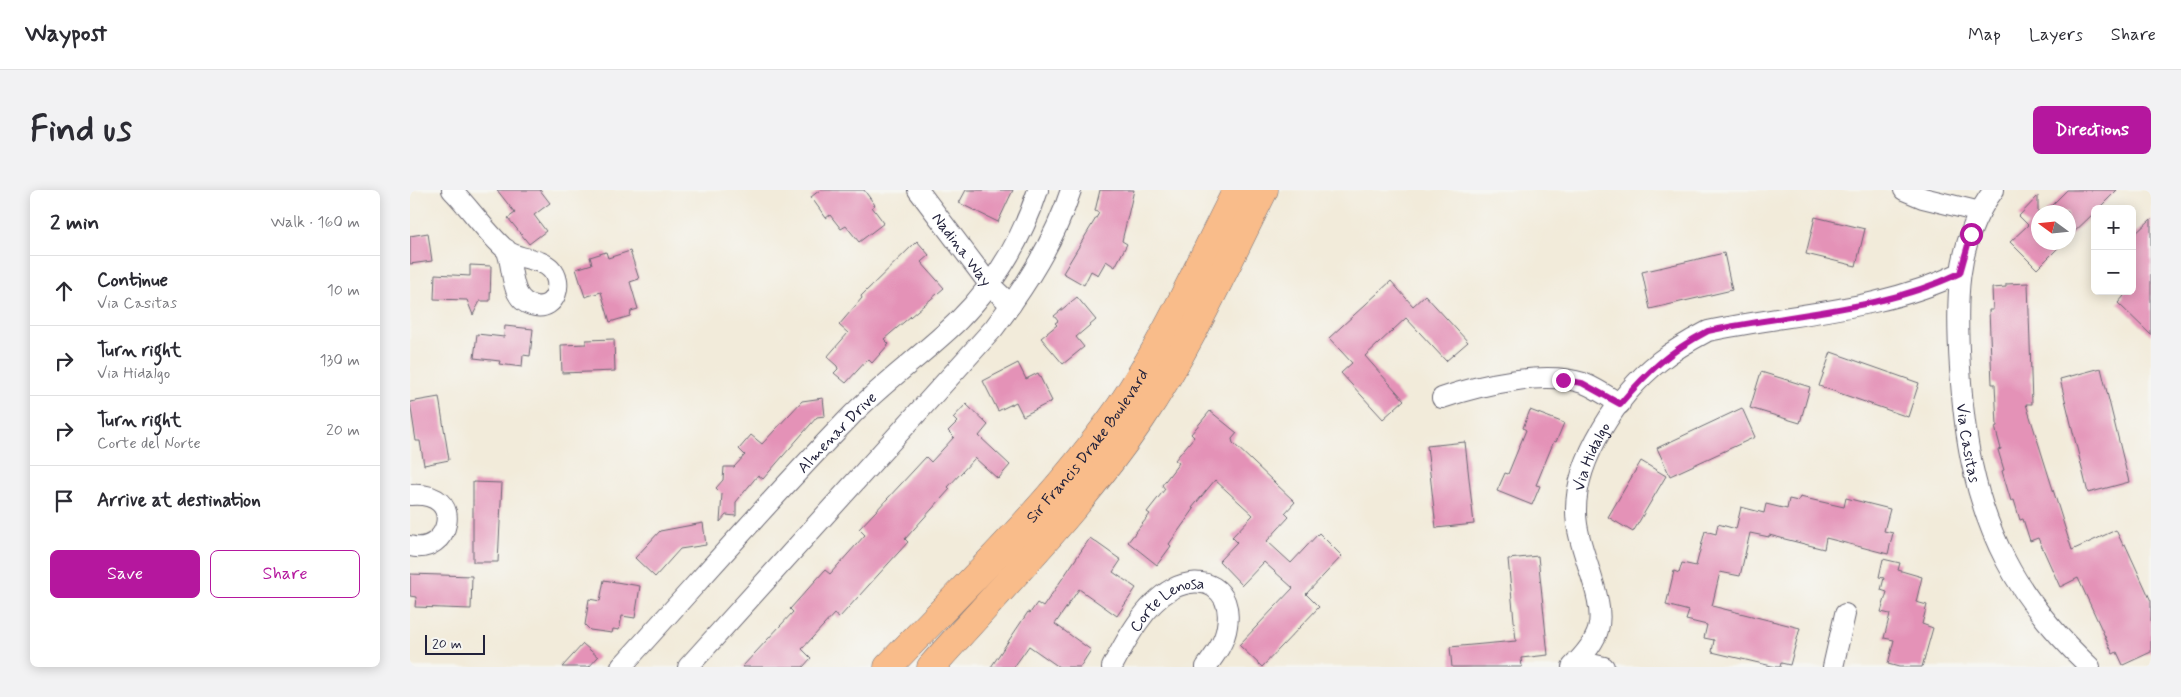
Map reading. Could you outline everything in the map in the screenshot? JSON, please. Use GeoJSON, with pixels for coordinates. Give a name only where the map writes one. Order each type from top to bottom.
{"type":"FeatureCollection","features":[{"type":"Feature","properties":{"kind":"main road","name":"Sir Francis Drake Boulevard"},"geometry":{"type":"LineString","coordinates":[[888,667],[1005,545],[1082,458],[1121,405],[1152,353],[1237,190]]}},
{"type":"Feature","properties":{"kind":"main road","name":"Sir Francis Drake Boulevard"},"geometry":{"type":"LineString","coordinates":[[930,667],[1090,486],[1141,419],[1199,317],[1264,190]]}},
{"type":"Feature","properties":{"kind":"street"},"geometry":{"type":"LineString","coordinates":[[452,190],[506,249]]}},
{"type":"Feature","properties":{"kind":"street","name":"Nadina Way"},"geometry":{"type":"LineString","coordinates":[[918,190],[989,284],[1011,305]]}},
{"type":"Feature","properties":{"kind":"street","name":"Almenar Drive"},"geometry":{"type":"LineString","coordinates":[[621,667],[849,418],[892,377],[958,320],[989,284],[1017,240],[1038,190]]}},
{"type":"Feature","properties":{"kind":"street"},"geometry":{"type":"LineString","coordinates":[[688,667],[982,342],[1011,305],[1049,246],[1071,190]]}},
{"type":"Feature","properties":{"kind":"street"},"geometry":{"type":"LineString","coordinates":[[1904,190],[1928,199],[1986,198]]}},
{"type":"Feature","properties":{"kind":"street","name":"Via Casitas"},"geometry":{"type":"LineString","coordinates":[[1986,198],[1966,247],[1960,273],[1957,320],[1963,416],[1969,459],[1996,542],[2028,599],[2055,631],[2090,667]]}},
{"type":"Feature","properties":{"kind":"street","name":"Via Hidalgo"},"geometry":{"type":"LineString","coordinates":[[1575,664],[1598,631],[1600,613],[1580,543],[1576,513],[1578,484],[1587,459],[1620,404],[1659,362],[1683,345],[1708,331],[1893,299],[1925,289],[1960,273]]}},
{"type":"Feature","properties":{"kind":"street"},"geometry":{"type":"LineString","coordinates":[[1442,398],[1498,382],[1563,380],[1582,383],[1620,404]]}},
{"type":"Feature","properties":{"kind":"street"},"geometry":{"type":"LineString","coordinates":[[410,495],[435,498],[443,504],[447,517],[444,532],[433,543],[423,547],[410,546]]}},
{"type":"Feature","properties":{"kind":"street","name":"Corte Lenosa"},"geometry":{"type":"LineString","coordinates":[[1112,667],[1138,622],[1155,603],[1172,590],[1189,582],[1199,582],[1215,587],[1221,593],[1228,610],[1224,637],[1206,667]]}},
{"type":"Feature","properties":{"kind":"street"},"geometry":{"type":"LineString","coordinates":[[1833,667],[1845,614]]}},
{"type":"Feature","properties":{"kind":"street"},"geometry":{"type":"LineString","coordinates":[[1575,664],[1604,667]]}},
{"type":"Feature","properties":{"kind":"building"},"geometry":{"type":"Polygon","coordinates":[[[497,190],[540,190],[550,203],[534,215],[546,231],[529,244],[508,218],[515,213],[497,190]]]}},
{"type":"Feature","properties":{"kind":"building"},"geometry":{"type":"Polygon","coordinates":[[[820,190],[864,190],[875,205],[872,207],[884,223],[859,242],[846,226],[841,229],[830,215],[826,218],[811,197],[820,190]]]}},
{"type":"Feature","properties":{"kind":"building"},"geometry":{"type":"Polygon","coordinates":[[[966,190],[1013,190],[998,222],[959,203],[966,190]]]}},
{"type":"Feature","properties":{"kind":"building"},"geometry":{"type":"Polygon","coordinates":[[[1100,190],[1134,190],[1122,241],[1127,244],[1115,267],[1106,261],[1098,275],[1091,271],[1084,285],[1063,273],[1099,213],[1095,211],[1100,190]]]}},
{"type":"Feature","properties":{"kind":"building"},"geometry":{"type":"Polygon","coordinates":[[[2067,190],[2117,190],[2102,205],[2091,205],[2091,216],[2076,230],[2076,205],[2052,205],[2067,190]]]}},
{"type":"Feature","properties":{"kind":"building"},"geometry":{"type":"Polygon","coordinates":[[[2038,196],[2038,205],[2031,205],[2031,250],[2056,250],[2037,269],[2010,242],[2028,225],[2019,216],[2038,196]]]}},
{"type":"Feature","properties":{"kind":"building"},"geometry":{"type":"Polygon","coordinates":[[[1815,217],[1865,229],[1856,266],[1806,254],[1815,217]]]}},
{"type":"Feature","properties":{"kind":"building"},"geometry":{"type":"Polygon","coordinates":[[[2151,219],[2151,335],[2118,303],[2123,295],[2136,295],[2136,233],[2151,219]]]}},
{"type":"Feature","properties":{"kind":"building"},"geometry":{"type":"Polygon","coordinates":[[[428,233],[432,261],[410,264],[410,236],[428,233]]]}},
{"type":"Feature","properties":{"kind":"building"},"geometry":{"type":"Polygon","coordinates":[[[917,241],[929,255],[921,262],[944,288],[884,339],[889,344],[872,363],[868,359],[846,383],[834,373],[838,369],[837,366],[827,357],[848,333],[839,325],[862,298],[861,296],[917,241]]]}},
{"type":"Feature","properties":{"kind":"building"},"geometry":{"type":"Polygon","coordinates":[[[630,251],[639,279],[630,282],[638,309],[631,311],[630,316],[610,322],[601,292],[585,297],[576,269],[592,264],[590,257],[606,252],[608,258],[630,251]]]}},
{"type":"Feature","properties":{"kind":"building"},"geometry":{"type":"Polygon","coordinates":[[[1724,253],[1732,290],[1650,309],[1642,272],[1724,253]]]}},
{"type":"Feature","properties":{"kind":"building"},"geometry":{"type":"Polygon","coordinates":[[[470,265],[491,266],[490,301],[480,301],[473,315],[467,300],[434,299],[435,274],[470,276],[470,265]]]}},
{"type":"Feature","properties":{"kind":"building"},"geometry":{"type":"Polygon","coordinates":[[[1391,281],[1413,306],[1425,295],[1468,342],[1446,361],[1406,318],[1365,356],[1404,400],[1383,419],[1341,373],[1352,363],[1329,338],[1391,281]]]}},
{"type":"Feature","properties":{"kind":"building"},"geometry":{"type":"Polygon","coordinates":[[[2028,283],[2032,404],[2026,404],[2072,550],[2116,530],[2123,545],[2125,544],[2151,601],[2151,652],[2123,665],[2117,652],[2113,654],[2078,578],[2060,587],[2038,538],[2030,541],[2023,519],[2020,520],[2014,500],[2011,501],[2002,471],[2004,470],[1998,450],[2001,449],[1995,427],[1997,426],[1995,384],[1992,384],[1989,310],[1993,310],[1992,288],[2006,287],[2006,284],[2028,283]]]}},
{"type":"Feature","properties":{"kind":"building"},"geometry":{"type":"Polygon","coordinates":[[[1077,297],[1096,320],[1076,337],[1084,347],[1063,364],[1041,338],[1057,325],[1055,323],[1058,321],[1054,316],[1077,297]]]}},
{"type":"Feature","properties":{"kind":"building"},"geometry":{"type":"Polygon","coordinates":[[[505,326],[533,329],[530,356],[523,355],[522,367],[499,364],[500,361],[474,358],[477,334],[504,337],[505,326]]]}},
{"type":"Feature","properties":{"kind":"building"},"geometry":{"type":"Polygon","coordinates":[[[614,339],[615,371],[562,373],[561,345],[586,344],[586,340],[614,339]]]}},
{"type":"Feature","properties":{"kind":"building"},"geometry":{"type":"Polygon","coordinates":[[[1831,352],[1919,383],[1908,417],[1819,386],[1831,352]]]}},
{"type":"Feature","properties":{"kind":"building"},"geometry":{"type":"Polygon","coordinates":[[[1018,363],[1026,379],[1038,373],[1052,401],[1023,416],[1016,402],[998,411],[983,381],[1018,363]]]}},
{"type":"Feature","properties":{"kind":"building"},"geometry":{"type":"Polygon","coordinates":[[[2101,368],[2129,482],[2088,493],[2060,379],[2101,368]]]}},
{"type":"Feature","properties":{"kind":"building"},"geometry":{"type":"Polygon","coordinates":[[[1761,372],[1810,387],[1800,423],[1750,408],[1761,372]]]}},
{"type":"Feature","properties":{"kind":"building"},"geometry":{"type":"Polygon","coordinates":[[[439,397],[449,460],[424,465],[420,441],[416,441],[410,402],[439,397]]]}},
{"type":"Feature","properties":{"kind":"building"},"geometry":{"type":"Polygon","coordinates":[[[823,398],[825,416],[817,417],[763,479],[758,475],[736,502],[736,516],[726,515],[720,522],[722,494],[716,488],[723,480],[724,467],[734,467],[745,455],[739,449],[751,435],[762,444],[802,401],[823,398]]]}},
{"type":"Feature","properties":{"kind":"building"},"geometry":{"type":"Polygon","coordinates":[[[966,404],[988,425],[979,436],[1010,465],[998,479],[975,458],[905,539],[908,542],[839,618],[834,614],[802,649],[811,658],[803,667],[742,667],[793,612],[790,609],[825,570],[830,574],[865,535],[859,529],[926,457],[931,462],[954,437],[948,431],[957,422],[953,418],[966,404]]]}},
{"type":"Feature","properties":{"kind":"building"},"geometry":{"type":"Polygon","coordinates":[[[1742,408],[1755,437],[1670,476],[1657,448],[1742,408]]]}},
{"type":"Feature","properties":{"kind":"building"},"geometry":{"type":"Polygon","coordinates":[[[1530,410],[1564,423],[1556,442],[1554,441],[1536,485],[1540,486],[1532,505],[1497,491],[1505,473],[1508,474],[1526,430],[1523,428],[1530,410]]]}},
{"type":"Feature","properties":{"kind":"building"},"geometry":{"type":"Polygon","coordinates":[[[1210,411],[1237,433],[1232,439],[1233,443],[1295,502],[1285,513],[1289,517],[1267,541],[1291,563],[1319,533],[1342,556],[1306,594],[1319,607],[1262,667],[1239,645],[1293,588],[1264,562],[1242,585],[1219,561],[1237,542],[1232,537],[1253,515],[1215,480],[1192,508],[1194,509],[1169,544],[1171,546],[1157,565],[1128,542],[1150,514],[1147,512],[1165,489],[1162,485],[1179,463],[1175,460],[1194,437],[1191,434],[1210,411]]]}},
{"type":"Feature","properties":{"kind":"building"},"geometry":{"type":"Polygon","coordinates":[[[1465,442],[1474,524],[1436,528],[1427,446],[1465,442]]]}},
{"type":"Feature","properties":{"kind":"building"},"geometry":{"type":"Polygon","coordinates":[[[1641,461],[1666,476],[1633,532],[1608,517],[1641,461]]]}},
{"type":"Feature","properties":{"kind":"building"},"geometry":{"type":"Polygon","coordinates":[[[473,482],[502,483],[498,562],[473,562],[473,482]]]}},
{"type":"Feature","properties":{"kind":"building"},"geometry":{"type":"Polygon","coordinates":[[[1800,497],[1844,507],[1846,498],[1890,509],[1884,531],[1893,533],[1888,554],[1826,538],[1824,549],[1769,535],[1769,537],[1750,533],[1740,576],[1720,572],[1712,606],[1800,628],[1790,665],[1781,663],[1780,667],[1776,667],[1712,652],[1714,640],[1704,638],[1707,625],[1686,620],[1689,611],[1666,605],[1674,571],[1679,573],[1682,563],[1696,566],[1705,531],[1716,534],[1718,524],[1736,529],[1741,507],[1764,513],[1766,504],[1787,509],[1789,499],[1798,501],[1800,497]]]}},
{"type":"Feature","properties":{"kind":"building"},"geometry":{"type":"Polygon","coordinates":[[[703,523],[706,545],[680,549],[655,577],[635,558],[660,531],[703,523]]]}},
{"type":"Feature","properties":{"kind":"building"},"geometry":{"type":"Polygon","coordinates":[[[1090,538],[1121,560],[1113,572],[1136,588],[1117,616],[1079,589],[1055,624],[1091,650],[1080,667],[1059,667],[1029,646],[1014,667],[991,667],[1028,612],[1030,613],[1037,603],[1043,607],[1090,538]]]}},
{"type":"Feature","properties":{"kind":"building"},"geometry":{"type":"Polygon","coordinates":[[[1538,556],[1548,655],[1521,658],[1522,667],[1452,667],[1450,647],[1516,641],[1508,559],[1538,556]]]}},
{"type":"Feature","properties":{"kind":"building"},"geometry":{"type":"Polygon","coordinates":[[[1883,559],[1900,563],[1898,570],[1922,577],[1916,602],[1927,605],[1922,624],[1933,628],[1922,667],[1899,667],[1888,664],[1894,640],[1884,638],[1890,614],[1881,612],[1887,592],[1881,590],[1884,578],[1879,577],[1883,559]]]}},
{"type":"Feature","properties":{"kind":"building"},"geometry":{"type":"Polygon","coordinates":[[[410,574],[472,576],[471,609],[415,607],[416,597],[410,596],[410,574]]]}},
{"type":"Feature","properties":{"kind":"building"},"geometry":{"type":"Polygon","coordinates":[[[604,580],[640,586],[635,618],[622,616],[619,630],[613,629],[612,633],[590,630],[585,625],[589,599],[600,601],[604,580]]]}},
{"type":"Feature","properties":{"kind":"building"},"geometry":{"type":"Polygon","coordinates":[[[583,644],[598,657],[589,667],[562,667],[583,644]]]}},
{"type":"Feature","properties":{"kind":"route"},"geometry":{"type":"LineString","coordinates":[[1563,380],[1582,383],[1602,392],[1620,404],[1659,362],[1683,345],[1708,331],[1893,299],[1939,284],[1960,273],[1971,234]]}}]}
